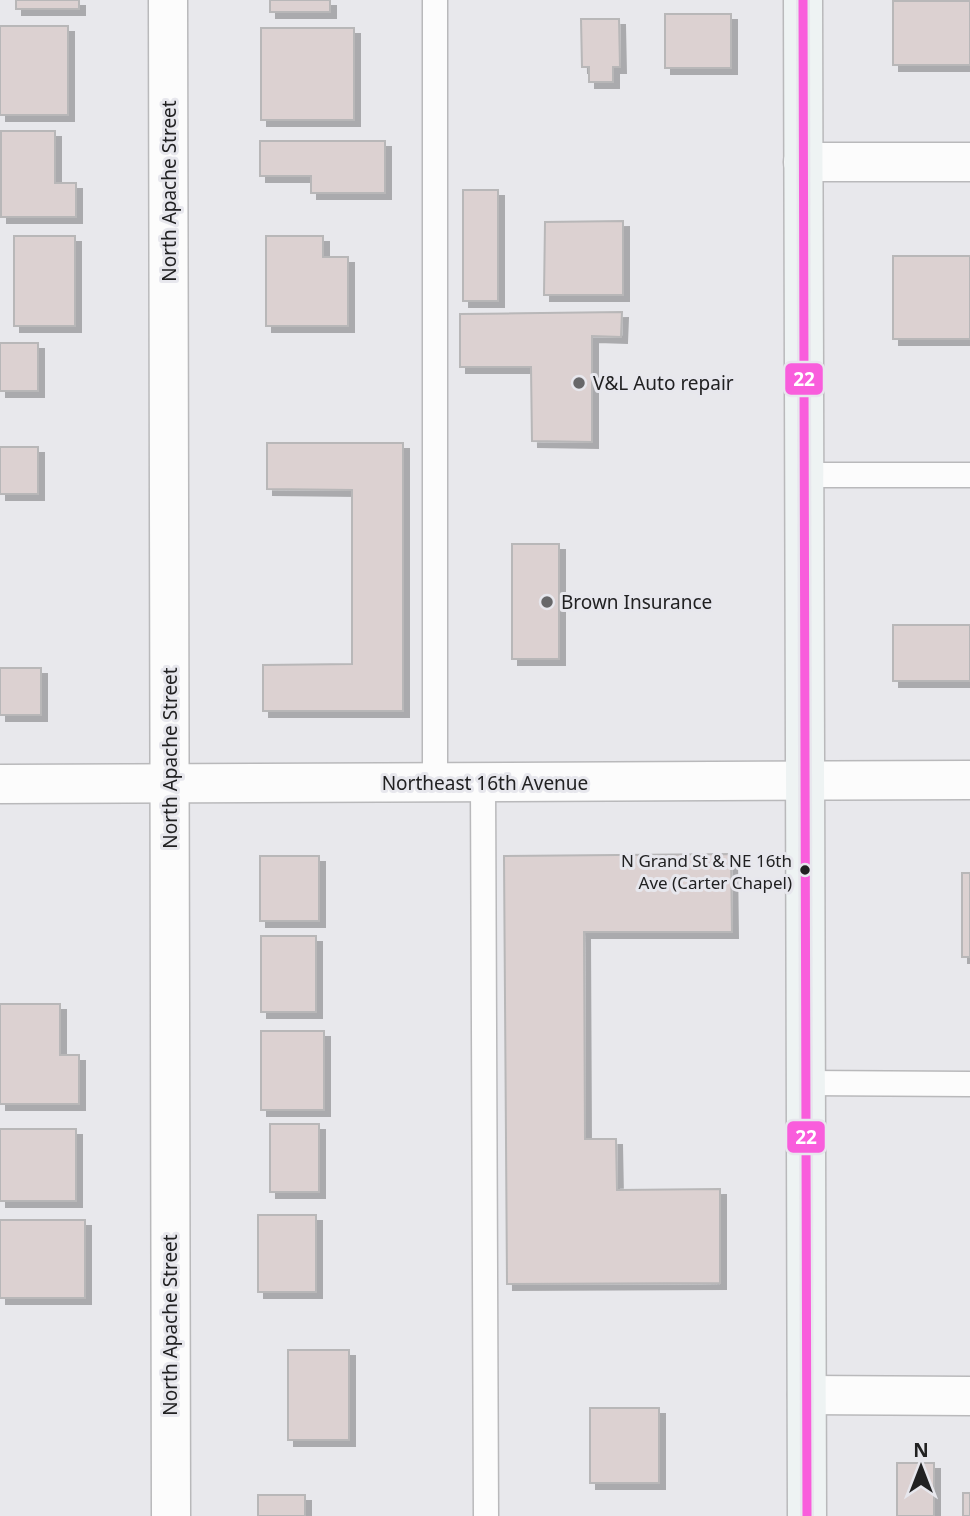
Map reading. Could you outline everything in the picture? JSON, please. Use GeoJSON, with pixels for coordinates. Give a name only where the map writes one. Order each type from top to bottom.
{"type":"FeatureCollection","features":[{"type":"Feature","properties":{"kind":"main road"},"geometry":{"type":"LineString","coordinates":[[803,0],[807,1516]]}},
{"type":"Feature","properties":{"kind":"street","name":"North Apache Street"},"geometry":{"type":"LineString","coordinates":[[168,0],[171,1516]]}},
{"type":"Feature","properties":{"kind":"street"},"geometry":{"type":"LineString","coordinates":[[803,162],[970,162]]}},
{"type":"Feature","properties":{"kind":"street","name":"Northeast 16th Avenue"},"geometry":{"type":"LineString","coordinates":[[0,784],[970,780]]}},
{"type":"Feature","properties":{"kind":"street"},"geometry":{"type":"LineString","coordinates":[[807,1395],[970,1396]]}},
{"type":"Feature","properties":{"kind":"lane"},"geometry":{"type":"LineString","coordinates":[[435,0],[435,783]]}},
{"type":"Feature","properties":{"kind":"lane"},"geometry":{"type":"LineString","coordinates":[[803,475],[970,475]]}},
{"type":"Feature","properties":{"kind":"lane"},"geometry":{"type":"LineString","coordinates":[[483,783],[486,1516]]}},
{"type":"Feature","properties":{"kind":"lane"},"geometry":{"type":"LineString","coordinates":[[805,1083],[970,1084]]}},
{"type":"Feature","properties":{"kind":"building"},"geometry":{"type":"Polygon","coordinates":[[[16,0],[79,0],[79,9],[16,9],[16,0]]]}},
{"type":"Feature","properties":{"kind":"building"},"geometry":{"type":"Polygon","coordinates":[[[270,0],[330,0],[330,12],[270,12],[270,0]]]}},
{"type":"Feature","properties":{"kind":"building"},"geometry":{"type":"Polygon","coordinates":[[[893,1],[970,1],[970,65],[893,65],[893,1]]]}},
{"type":"Feature","properties":{"kind":"building"},"geometry":{"type":"Polygon","coordinates":[[[665,14],[731,14],[731,68],[665,68],[665,14]]]}},
{"type":"Feature","properties":{"kind":"building"},"geometry":{"type":"Polygon","coordinates":[[[581,19],[619,19],[620,67],[613,67],[613,82],[589,82],[589,67],[582,67],[581,19]]]}},
{"type":"Feature","properties":{"kind":"building"},"geometry":{"type":"Polygon","coordinates":[[[0,26],[68,26],[68,115],[0,115],[0,26]]]}},
{"type":"Feature","properties":{"kind":"building"},"geometry":{"type":"Polygon","coordinates":[[[261,28],[354,28],[354,120],[261,120],[261,28]]]}},
{"type":"Feature","properties":{"kind":"building"},"geometry":{"type":"Polygon","coordinates":[[[1,131],[55,131],[55,183],[76,183],[76,217],[1,217],[1,131]]]}},
{"type":"Feature","properties":{"kind":"building"},"geometry":{"type":"Polygon","coordinates":[[[260,141],[385,141],[385,193],[311,193],[311,176],[260,176],[260,141]]]}},
{"type":"Feature","properties":{"kind":"building"},"geometry":{"type":"Polygon","coordinates":[[[463,190],[498,190],[498,301],[463,301],[463,190]]]}},
{"type":"Feature","properties":{"kind":"building"},"geometry":{"type":"Polygon","coordinates":[[[623,221],[623,295],[544,295],[545,222],[623,221]]]}},
{"type":"Feature","properties":{"kind":"building"},"geometry":{"type":"Polygon","coordinates":[[[14,236],[75,236],[75,326],[14,326],[14,236]]]}},
{"type":"Feature","properties":{"kind":"building"},"geometry":{"type":"Polygon","coordinates":[[[266,236],[323,236],[323,257],[348,257],[348,326],[266,326],[266,236]]]}},
{"type":"Feature","properties":{"kind":"building"},"geometry":{"type":"Polygon","coordinates":[[[893,256],[970,256],[970,339],[893,339],[893,256]]]}},
{"type":"Feature","properties":{"kind":"building"},"geometry":{"type":"Polygon","coordinates":[[[622,312],[621,337],[592,336],[592,442],[532,441],[531,367],[460,367],[460,314],[622,312]]]}},
{"type":"Feature","properties":{"kind":"building"},"geometry":{"type":"Polygon","coordinates":[[[0,343],[38,343],[38,391],[0,391],[0,343]]]}},
{"type":"Feature","properties":{"kind":"building"},"geometry":{"type":"Polygon","coordinates":[[[267,443],[403,443],[403,711],[263,711],[263,665],[352,664],[352,490],[267,489],[267,443]]]}},
{"type":"Feature","properties":{"kind":"building"},"geometry":{"type":"Polygon","coordinates":[[[0,447],[38,447],[38,494],[0,494],[0,447]]]}},
{"type":"Feature","properties":{"kind":"building"},"geometry":{"type":"Polygon","coordinates":[[[512,544],[559,544],[559,659],[512,659],[512,544]]]}},
{"type":"Feature","properties":{"kind":"building"},"geometry":{"type":"Polygon","coordinates":[[[893,625],[970,625],[970,681],[893,681],[893,625]]]}},
{"type":"Feature","properties":{"kind":"building"},"geometry":{"type":"Polygon","coordinates":[[[0,668],[41,668],[41,715],[0,715],[0,668]]]}},
{"type":"Feature","properties":{"kind":"building"},"geometry":{"type":"Polygon","coordinates":[[[731,854],[732,932],[584,932],[585,1139],[616,1139],[617,1190],[720,1189],[720,1283],[507,1284],[504,856],[731,854]]]}},
{"type":"Feature","properties":{"kind":"building"},"geometry":{"type":"Polygon","coordinates":[[[260,856],[319,856],[319,921],[260,921],[260,856]]]}},
{"type":"Feature","properties":{"kind":"building"},"geometry":{"type":"Polygon","coordinates":[[[962,873],[970,873],[970,957],[962,957],[962,873]]]}},
{"type":"Feature","properties":{"kind":"building"},"geometry":{"type":"Polygon","coordinates":[[[261,936],[316,936],[316,1012],[261,1012],[261,936]]]}},
{"type":"Feature","properties":{"kind":"building"},"geometry":{"type":"Polygon","coordinates":[[[0,1004],[60,1004],[60,1055],[79,1055],[79,1104],[0,1104],[0,1004]]]}},
{"type":"Feature","properties":{"kind":"building"},"geometry":{"type":"Polygon","coordinates":[[[261,1031],[324,1031],[324,1110],[261,1110],[261,1031]]]}},
{"type":"Feature","properties":{"kind":"building"},"geometry":{"type":"Polygon","coordinates":[[[270,1124],[319,1124],[319,1192],[270,1192],[270,1124]]]}},
{"type":"Feature","properties":{"kind":"building"},"geometry":{"type":"Polygon","coordinates":[[[0,1129],[76,1129],[76,1201],[0,1201],[0,1129]]]}},
{"type":"Feature","properties":{"kind":"building"},"geometry":{"type":"Polygon","coordinates":[[[258,1215],[316,1215],[316,1292],[258,1292],[258,1215]]]}},
{"type":"Feature","properties":{"kind":"building"},"geometry":{"type":"Polygon","coordinates":[[[0,1220],[85,1220],[85,1298],[0,1298],[0,1220]]]}},
{"type":"Feature","properties":{"kind":"building"},"geometry":{"type":"Polygon","coordinates":[[[288,1350],[349,1350],[349,1440],[288,1440],[288,1350]]]}},
{"type":"Feature","properties":{"kind":"building"},"geometry":{"type":"Polygon","coordinates":[[[590,1408],[659,1408],[659,1483],[590,1483],[590,1408]]]}},
{"type":"Feature","properties":{"kind":"building"},"geometry":{"type":"Polygon","coordinates":[[[897,1463],[934,1463],[934,1516],[897,1516],[897,1463]]]}},
{"type":"Feature","properties":{"kind":"building"},"geometry":{"type":"Polygon","coordinates":[[[963,1493],[970,1493],[970,1516],[963,1516],[963,1493]]]}},
{"type":"Feature","properties":{"kind":"building"},"geometry":{"type":"Polygon","coordinates":[[[258,1495],[305,1495],[305,1516],[258,1516],[258,1495]]]}},
{"type":"Feature","properties":{"kind":"transit line","name":"22"},"geometry":{"type":"LineString","coordinates":[[803,0],[807,1516]]}},
{"type":"Feature","properties":{"kind":"place","name":"V&L Auto repair"},"geometry":{"type":"Point","coordinates":[579,383]}},
{"type":"Feature","properties":{"kind":"place","name":"Brown Insurance"},"geometry":{"type":"Point","coordinates":[547,602]}},
{"type":"Feature","properties":{"kind":"place","name":"N Grand St & NE 16th Ave (Carter Chapel)"},"geometry":{"type":"Point","coordinates":[805,870]}}]}
